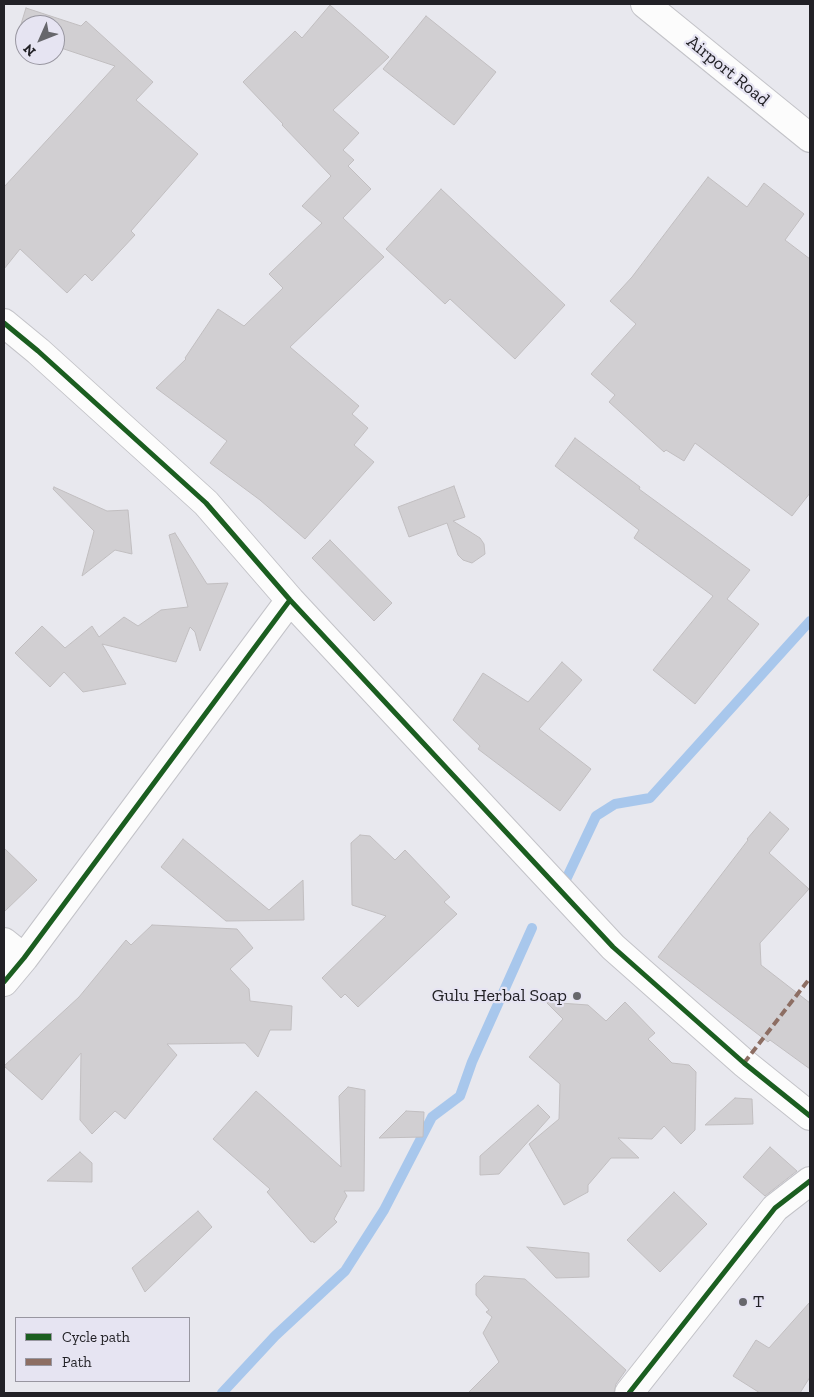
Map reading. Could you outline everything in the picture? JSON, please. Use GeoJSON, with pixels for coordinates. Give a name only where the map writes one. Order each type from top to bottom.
{"type":"FeatureCollection","features":[{"type":"Feature","properties":{"kind":"street","name":"Airport Road"},"geometry":{"type":"LineString","coordinates":[[645,4],[810,138]]}},
{"type":"Feature","properties":{"kind":"street"},"geometry":{"type":"LineString","coordinates":[[4,323],[38,351],[206,503],[290,600],[613,947],[744,1063],[810,1116]]}},
{"type":"Feature","properties":{"kind":"street"},"geometry":{"type":"LineString","coordinates":[[4,982],[14,950],[290,600]]}},
{"type":"Feature","properties":{"kind":"street"},"geometry":{"type":"LineString","coordinates":[[628,1393],[775,1208],[810,1181]]}},
{"type":"Feature","properties":{"kind":"building"},"geometry":{"type":"Polygon","coordinates":[[[330,5],[389,57],[333,110],[359,133],[343,150],[354,160],[348,166],[371,189],[343,218],[384,257],[290,347],[359,406],[352,414],[368,428],[354,445],[374,462],[305,539],[260,500],[210,463],[227,441],[156,388],[186,359],[218,309],[244,326],[283,288],[269,274],[322,223],[302,206],[331,176],[243,82],[295,31],[302,38],[330,5]]]}},
{"type":"Feature","properties":{"kind":"building"},"geometry":{"type":"Polygon","coordinates":[[[26,8],[47,15],[24,15],[26,8]]]}},
{"type":"Feature","properties":{"kind":"building"},"geometry":{"type":"Polygon","coordinates":[[[426,16],[496,72],[454,125],[383,69],[426,16]]]}},
{"type":"Feature","properties":{"kind":"building"},"geometry":{"type":"Polygon","coordinates":[[[65,21],[81,26],[86,21],[153,82],[136,100],[198,154],[131,231],[135,235],[92,281],[85,274],[67,293],[20,249],[4,269],[4,187],[115,66],[65,49],[65,21]]]}},
{"type":"Feature","properties":{"kind":"building"},"geometry":{"type":"Polygon","coordinates":[[[708,177],[747,207],[764,183],[804,214],[785,240],[810,259],[810,493],[792,516],[695,443],[684,461],[666,450],[664,452],[609,402],[615,395],[591,374],[636,324],[610,301],[632,277],[708,177]]]}},
{"type":"Feature","properties":{"kind":"building"},"geometry":{"type":"Polygon","coordinates":[[[441,189],[565,305],[515,359],[450,299],[445,304],[386,249],[441,189]]]}},
{"type":"Feature","properties":{"kind":"building"},"geometry":{"type":"Polygon","coordinates":[[[575,438],[640,487],[639,489],[750,570],[727,599],[759,624],[695,704],[653,670],[713,596],[634,538],[639,530],[555,466],[575,438]]]}},
{"type":"Feature","properties":{"kind":"building"},"geometry":{"type":"Polygon","coordinates":[[[454,486],[465,517],[453,521],[480,538],[484,544],[485,554],[472,563],[463,560],[458,555],[447,523],[409,537],[398,507],[454,486]]]}},
{"type":"Feature","properties":{"kind":"building"},"geometry":{"type":"Polygon","coordinates":[[[54,487],[107,511],[128,510],[132,554],[115,550],[82,576],[94,531],[53,489],[54,487]]]}},
{"type":"Feature","properties":{"kind":"building"},"geometry":{"type":"Polygon","coordinates":[[[175,533],[207,584],[228,583],[200,651],[195,632],[190,627],[176,662],[102,644],[126,684],[83,692],[64,672],[50,687],[15,653],[42,626],[65,648],[92,626],[99,637],[124,617],[138,626],[161,610],[188,607],[169,535],[175,533]]]}},
{"type":"Feature","properties":{"kind":"building"},"geometry":{"type":"Polygon","coordinates":[[[330,540],[392,603],[374,621],[312,558],[330,540]]]}},
{"type":"Feature","properties":{"kind":"building"},"geometry":{"type":"Polygon","coordinates":[[[562,662],[582,680],[539,729],[591,769],[560,811],[478,749],[480,746],[453,720],[483,673],[528,702],[562,662]]]}},
{"type":"Feature","properties":{"kind":"building"},"geometry":{"type":"Polygon","coordinates":[[[770,812],[789,829],[769,853],[809,889],[760,943],[761,965],[810,1003],[810,1069],[770,1040],[768,1042],[658,957],[747,839],[770,812]]]}},
{"type":"Feature","properties":{"kind":"building"},"geometry":{"type":"Polygon","coordinates":[[[360,835],[370,836],[395,860],[405,850],[450,897],[444,902],[457,914],[358,1007],[345,994],[341,998],[322,978],[386,916],[352,905],[351,843],[360,835]]]}},
{"type":"Feature","properties":{"kind":"building"},"geometry":{"type":"Polygon","coordinates":[[[183,839],[269,910],[303,880],[304,920],[226,921],[161,867],[183,839]]]}},
{"type":"Feature","properties":{"kind":"building"},"geometry":{"type":"Polygon","coordinates":[[[4,848],[37,880],[4,912],[4,848]]]}},
{"type":"Feature","properties":{"kind":"building"},"geometry":{"type":"Polygon","coordinates":[[[152,925],[237,929],[253,948],[230,969],[249,989],[250,1001],[292,1006],[291,1030],[270,1030],[258,1057],[245,1043],[167,1044],[177,1055],[125,1119],[115,1111],[92,1134],[80,1120],[81,1053],[42,1100],[4,1066],[79,997],[126,940],[131,945],[152,925]]]}},
{"type":"Feature","properties":{"kind":"building"},"geometry":{"type":"Polygon","coordinates":[[[546,1002],[588,1005],[606,1021],[625,1002],[655,1033],[648,1039],[672,1063],[689,1065],[696,1072],[695,1130],[681,1144],[664,1126],[652,1139],[618,1138],[639,1158],[611,1158],[588,1185],[588,1192],[564,1205],[529,1144],[559,1119],[560,1084],[529,1057],[563,1019],[546,1002]]]}},
{"type":"Feature","properties":{"kind":"building"},"geometry":{"type":"Polygon","coordinates":[[[348,1087],[365,1090],[364,1191],[344,1191],[347,1196],[334,1219],[337,1222],[314,1243],[313,1241],[311,1242],[267,1192],[270,1189],[213,1139],[256,1091],[341,1167],[339,1096],[348,1087]]]}},
{"type":"Feature","properties":{"kind":"building"},"geometry":{"type":"Polygon","coordinates":[[[735,1098],[752,1099],[753,1124],[705,1125],[735,1098]]]}},
{"type":"Feature","properties":{"kind":"building"},"geometry":{"type":"Polygon","coordinates":[[[538,1105],[550,1117],[499,1174],[480,1175],[480,1156],[538,1105]]]}},
{"type":"Feature","properties":{"kind":"building"},"geometry":{"type":"Polygon","coordinates":[[[406,1111],[424,1112],[423,1137],[379,1138],[406,1111]]]}},
{"type":"Feature","properties":{"kind":"building"},"geometry":{"type":"Polygon","coordinates":[[[770,1147],[797,1171],[765,1196],[743,1177],[770,1147]]]}},
{"type":"Feature","properties":{"kind":"building"},"geometry":{"type":"Polygon","coordinates":[[[80,1152],[92,1163],[92,1182],[47,1181],[80,1152]]]}},
{"type":"Feature","properties":{"kind":"building"},"geometry":{"type":"Polygon","coordinates":[[[674,1192],[707,1224],[660,1272],[627,1240],[674,1192]]]}},
{"type":"Feature","properties":{"kind":"building"},"geometry":{"type":"Polygon","coordinates":[[[198,1211],[212,1227],[145,1292],[132,1268],[198,1211]]]}},
{"type":"Feature","properties":{"kind":"building"},"geometry":{"type":"Polygon","coordinates":[[[527,1247],[589,1253],[589,1277],[556,1278],[527,1247]]]}},
{"type":"Feature","properties":{"kind":"building"},"geometry":{"type":"Polygon","coordinates":[[[484,1276],[525,1279],[626,1370],[616,1384],[614,1393],[468,1393],[499,1362],[483,1333],[492,1317],[486,1312],[489,1310],[476,1295],[476,1284],[484,1276]]]}},
{"type":"Feature","properties":{"kind":"building"},"geometry":{"type":"Polygon","coordinates":[[[810,1302],[810,1377],[800,1393],[760,1393],[733,1376],[756,1340],[769,1348],[810,1302]]]}},
{"type":"Feature","properties":{"kind":"waterway"},"geometry":{"type":"LineString","coordinates":[[562,888],[596,816],[615,804],[650,798],[810,621]]}},
{"type":"Feature","properties":{"kind":"waterway"},"geometry":{"type":"LineString","coordinates":[[222,1393],[275,1336],[345,1271],[384,1210],[432,1117],[460,1096],[472,1062],[532,928]]}},
{"type":"Feature","properties":{"kind":"marked path"},"geometry":{"type":"LineString","coordinates":[[744,1063],[810,978]]}},
{"type":"Feature","properties":{"kind":"cycle path"},"geometry":{"type":"LineString","coordinates":[[4,323],[38,351],[206,503],[290,600],[613,947],[744,1063],[810,1116]]}},
{"type":"Feature","properties":{"kind":"cycle path"},"geometry":{"type":"LineString","coordinates":[[4,982],[24,958],[290,600]]}},
{"type":"Feature","properties":{"kind":"cycle path"},"geometry":{"type":"LineString","coordinates":[[629,1393],[775,1208],[810,1181]]}},
{"type":"Feature","properties":{"kind":"place","name":"Gulu Herbal Soap"},"geometry":{"type":"Point","coordinates":[577,996]}},
{"type":"Feature","properties":{"kind":"place","name":"T"},"geometry":{"type":"Point","coordinates":[743,1302]}}]}
